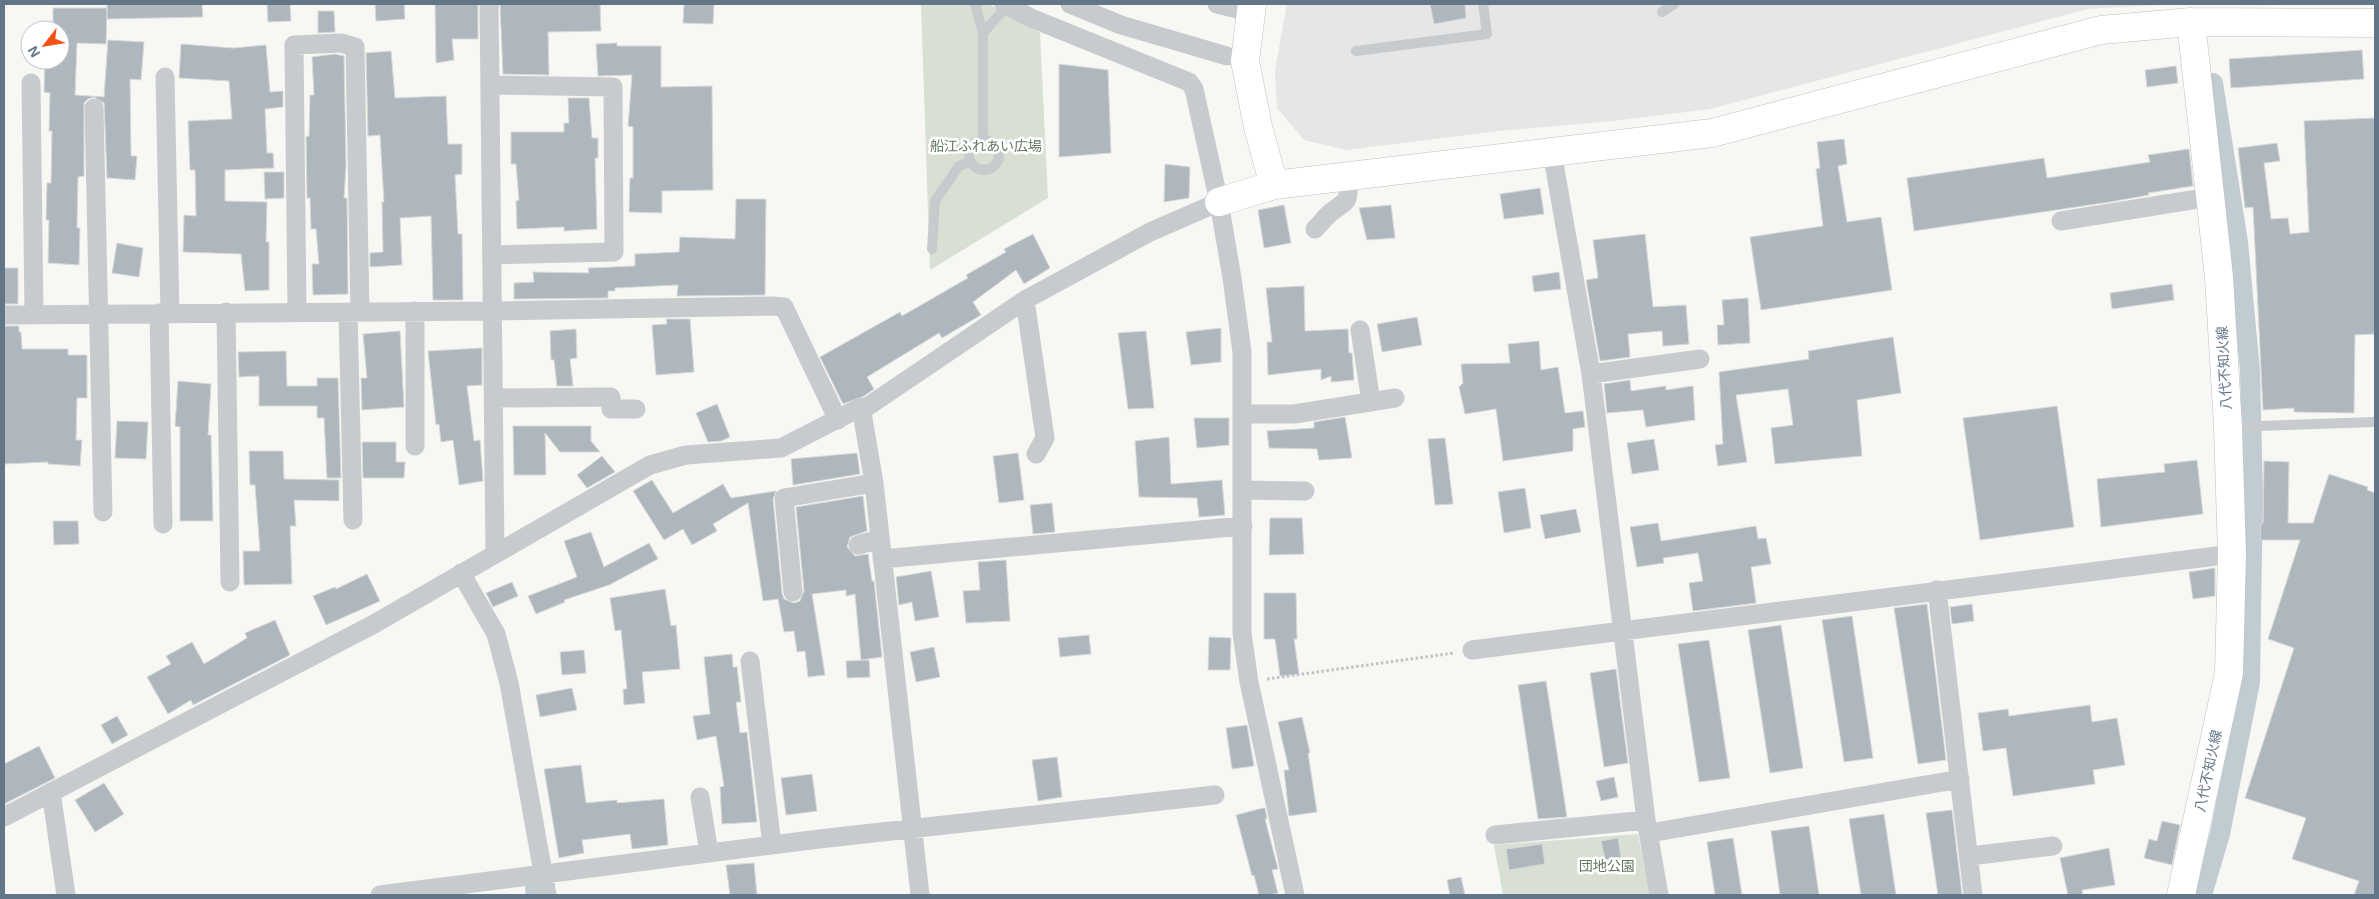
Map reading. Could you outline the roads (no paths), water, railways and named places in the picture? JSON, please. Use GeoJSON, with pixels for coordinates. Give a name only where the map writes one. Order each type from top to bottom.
{"type":"FeatureCollection","features":[{"type":"Feature","properties":{"kind":"street"},"geometry":{"type":"LineString","coordinates":[[489,4],[494,554]]}},
{"type":"Feature","properties":{"kind":"street"},"geometry":{"type":"LineString","coordinates":[[1070,4],[1121,25],[1227,56]]}},
{"type":"Feature","properties":{"kind":"street"},"geometry":{"type":"LineString","coordinates":[[1217,4],[1251,8],[1245,61],[1258,127],[1274,185]]}},
{"type":"Feature","properties":{"kind":"street"},"geometry":{"type":"LineString","coordinates":[[1006,5],[1031,18],[1189,82],[1194,89],[1232,278],[1242,352],[1242,633],[1249,682],[1295,895]]}},
{"type":"Feature","properties":{"kind":"street"},"geometry":{"type":"LineString","coordinates":[[4,817],[366,628],[650,465],[686,455],[781,448],[861,407],[867,407],[1025,300],[1150,232],[1218,202],[1274,185],[1712,133],[2101,30],[2190,22],[2375,23]]}},
{"type":"Feature","properties":{"kind":"street","name":"八代不知火線"},"geometry":{"type":"LineString","coordinates":[[2181,895],[2229,673],[2234,427],[2190,22]]}},
{"type":"Feature","properties":{"kind":"street"},"geometry":{"type":"LineString","coordinates":[[297,312],[294,46],[340,43],[355,48],[353,520]]}},
{"type":"Feature","properties":{"kind":"street"},"geometry":{"type":"LineString","coordinates":[[163,524],[164,77]]}},
{"type":"Feature","properties":{"kind":"street"},"geometry":{"type":"LineString","coordinates":[[31,84],[34,313]]}},
{"type":"Feature","properties":{"kind":"street"},"geometry":{"type":"LineString","coordinates":[[491,86],[613,87],[614,252],[492,255]]}},
{"type":"Feature","properties":{"kind":"street"},"geometry":{"type":"LineString","coordinates":[[94,108],[103,512]]}},
{"type":"Feature","properties":{"kind":"street"},"geometry":{"type":"LineString","coordinates":[[1552,152],[1591,374],[1648,827],[1659,895]]}},
{"type":"Feature","properties":{"kind":"street"},"geometry":{"type":"LineString","coordinates":[[1315,229],[1329,214],[1346,202],[1349,196],[1347,176]]}},
{"type":"Feature","properties":{"kind":"street"},"geometry":{"type":"LineString","coordinates":[[2061,221],[2210,197]]}},
{"type":"Feature","properties":{"kind":"street"},"geometry":{"type":"LineString","coordinates":[[1025,300],[1045,438],[1036,454]]}},
{"type":"Feature","properties":{"kind":"street"},"geometry":{"type":"LineString","coordinates":[[4,315],[34,313],[415,312],[784,307],[838,420]]}},
{"type":"Feature","properties":{"kind":"street"},"geometry":{"type":"LineString","coordinates":[[226,312],[230,582]]}},
{"type":"Feature","properties":{"kind":"street"},"geometry":{"type":"LineString","coordinates":[[415,312],[416,446]]}},
{"type":"Feature","properties":{"kind":"street"},"geometry":{"type":"LineString","coordinates":[[1360,330],[1371,402]]}},
{"type":"Feature","properties":{"kind":"street"},"geometry":{"type":"LineString","coordinates":[[1591,374],[1700,359]]}},
{"type":"Feature","properties":{"kind":"street"},"geometry":{"type":"LineString","coordinates":[[494,398],[611,398],[611,409],[636,409]]}},
{"type":"Feature","properties":{"kind":"street"},"geometry":{"type":"LineString","coordinates":[[1242,414],[1294,414],[1395,398]]}},
{"type":"Feature","properties":{"kind":"street"},"geometry":{"type":"LineString","coordinates":[[861,407],[874,483],[920,895]]}},
{"type":"Feature","properties":{"kind":"street"},"geometry":{"type":"LineString","coordinates":[[793,592],[784,498],[874,483]]}},
{"type":"Feature","properties":{"kind":"street"},"geometry":{"type":"LineString","coordinates":[[1242,490],[1305,491]]}},
{"type":"Feature","properties":{"kind":"street"},"geometry":{"type":"LineString","coordinates":[[882,559],[1243,526]]}},
{"type":"Feature","properties":{"kind":"street"},"geometry":{"type":"LineString","coordinates":[[858,545],[880,539]]}},
{"type":"Feature","properties":{"kind":"street"},"geometry":{"type":"LineString","coordinates":[[1472,650],[2232,554]]}},
{"type":"Feature","properties":{"kind":"street"},"geometry":{"type":"LineString","coordinates":[[462,573],[496,634],[509,683],[547,895]]}},
{"type":"Feature","properties":{"kind":"street"},"geometry":{"type":"LineString","coordinates":[[1937,590],[1970,856],[1973,895]]}},
{"type":"Feature","properties":{"kind":"street"},"geometry":{"type":"LineString","coordinates":[[750,661],[772,845]]}},
{"type":"Feature","properties":{"kind":"street"},"geometry":{"type":"LineString","coordinates":[[1495,835],[1648,827],[1960,779]]}},
{"type":"Feature","properties":{"kind":"street"},"geometry":{"type":"LineString","coordinates":[[51,792],[66,895]]}},
{"type":"Feature","properties":{"kind":"street"},"geometry":{"type":"LineString","coordinates":[[380,895],[913,828],[1215,795]]}},
{"type":"Feature","properties":{"kind":"street"},"geometry":{"type":"LineString","coordinates":[[700,797],[708,853]]}},
{"type":"Feature","properties":{"kind":"street"},"geometry":{"type":"LineString","coordinates":[[1970,856],[2053,846]]}},
{"type":"Feature","properties":{"kind":"lane"},"geometry":{"type":"LineString","coordinates":[[975,4],[983,33],[983,141]]}},
{"type":"Feature","properties":{"kind":"lane"},"geometry":{"type":"LineString","coordinates":[[1356,50],[1487,34],[1483,4]]}},
{"type":"Feature","properties":{"kind":"lane"},"geometry":{"type":"LineString","coordinates":[[1662,12],[1674,4]]}},
{"type":"Feature","properties":{"kind":"lane"},"geometry":{"type":"LineString","coordinates":[[983,33],[1006,5]]}},
{"type":"Feature","properties":{"kind":"lane"},"geometry":{"type":"LineString","coordinates":[[983,141],[994,145],[999,155],[995,166],[990,169],[979,169],[970,162],[969,156],[973,145],[983,141]]}},
{"type":"Feature","properties":{"kind":"lane"},"geometry":{"type":"LineString","coordinates":[[932,249],[935,201],[959,166],[970,162]]}},
{"type":"Feature","properties":{"kind":"lane"},"geometry":{"type":"LineString","coordinates":[[2234,427],[2375,422]]}},
{"type":"Feature","properties":{"kind":"waterway"},"geometry":{"type":"LineString","coordinates":[[2202,895],[2220,834],[2250,682],[2253,496],[2250,371],[2238,242],[2213,83]]}},
{"type":"Feature","properties":{"kind":"waterway"},"geometry":{"type":"LineString","coordinates":[[535,888],[536,895]]}},
{"type":"Feature","properties":{"kind":"park label","name":"船江ふれあい広場"},"geometry":{"type":"Point","coordinates":[986,146]}},
{"type":"Feature","properties":{"kind":"park label","name":"団地公園"},"geometry":{"type":"Point","coordinates":[1607,866]}}]}
